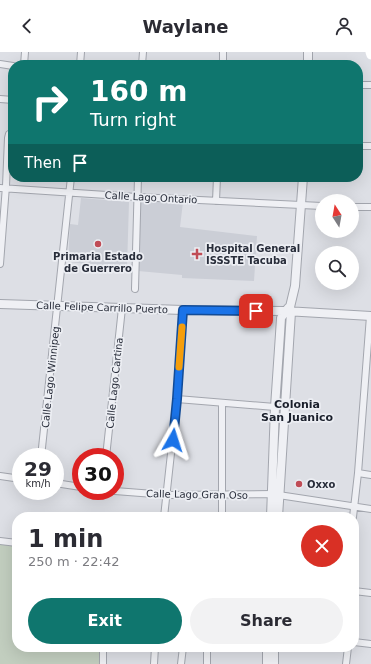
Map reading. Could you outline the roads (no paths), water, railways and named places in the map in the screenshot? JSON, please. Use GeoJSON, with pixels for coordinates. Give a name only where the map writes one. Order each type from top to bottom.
{"type":"FeatureCollection","features":[{"type":"Feature","properties":{"kind":"street"},"geometry":{"type":"LineString","coordinates":[[365,52],[371,54]]}},
{"type":"Feature","properties":{"kind":"street"},"geometry":{"type":"LineString","coordinates":[[0,264],[3,188],[8,138]]}},
{"type":"Feature","properties":{"kind":"street","name":"Calle Lago Winnipeg"},"geometry":{"type":"LineString","coordinates":[[42,448],[70,182]]}},
{"type":"Feature","properties":{"kind":"street"},"geometry":{"type":"LineString","coordinates":[[135,289],[138,182]]}},
{"type":"Feature","properties":{"kind":"street"},"geometry":{"type":"LineString","coordinates":[[216,201],[217,182]]}},
{"type":"Feature","properties":{"kind":"street"},"geometry":{"type":"LineString","coordinates":[[272,512],[275,495],[288,310],[295,286],[303,182]]}},
{"type":"Feature","properties":{"kind":"street","name":"Calle Lago Ontario"},"geometry":{"type":"LineString","coordinates":[[3,188],[137,197],[315,206]]}},
{"type":"Feature","properties":{"kind":"street"},"geometry":{"type":"LineString","coordinates":[[359,207],[371,207]]}},
{"type":"Feature","properties":{"kind":"street","name":"Calle Felipe Carrillo Puerto"},"geometry":{"type":"LineString","coordinates":[[0,304],[183,310],[288,310],[370,316]]}},
{"type":"Feature","properties":{"kind":"street","name":"Calle Lago Cartina"},"geometry":{"type":"LineString","coordinates":[[107,448],[122,308]]}},
{"type":"Feature","properties":{"kind":"street"},"geometry":{"type":"LineString","coordinates":[[165,512],[177,399],[183,310]]}},
{"type":"Feature","properties":{"kind":"street"},"geometry":{"type":"LineString","coordinates":[[277,512],[275,495],[275,407],[281,318],[288,310]]}},
{"type":"Feature","properties":{"kind":"street"},"geometry":{"type":"LineString","coordinates":[[354,512],[358,474],[370,316]]}},
{"type":"Feature","properties":{"kind":"street"},"geometry":{"type":"LineString","coordinates":[[177,399],[275,407]]}},
{"type":"Feature","properties":{"kind":"street"},"geometry":{"type":"LineString","coordinates":[[222,403],[222,512]]}},
{"type":"Feature","properties":{"kind":"street"},"geometry":{"type":"LineString","coordinates":[[358,474],[371,475]]}},
{"type":"Feature","properties":{"kind":"street"},"geometry":{"type":"LineString","coordinates":[[0,476],[12,478]]}},
{"type":"Feature","properties":{"kind":"street","name":"Calle Lago Gran Oso"},"geometry":{"type":"LineString","coordinates":[[124,492],[167,495],[275,495],[371,510]]}},
{"type":"Feature","properties":{"kind":"street"},"geometry":{"type":"LineString","coordinates":[[0,541],[12,542]]}},
{"type":"Feature","properties":{"kind":"street"},"geometry":{"type":"LineString","coordinates":[[359,592],[371,593]]}},
{"type":"Feature","properties":{"kind":"street"},"geometry":{"type":"LineString","coordinates":[[359,643],[371,644]]}},
{"type":"Feature","properties":{"kind":"street"},"geometry":{"type":"LineString","coordinates":[[103,652],[103,664]]}},
{"type":"Feature","properties":{"kind":"street"},"geometry":{"type":"LineString","coordinates":[[154,664],[155,652]]}},
{"type":"Feature","properties":{"kind":"street"},"geometry":{"type":"LineString","coordinates":[[181,664],[182,652]]}},
{"type":"Feature","properties":{"kind":"street"},"geometry":{"type":"LineString","coordinates":[[207,652],[207,664]]}},
{"type":"Feature","properties":{"kind":"street"},"geometry":{"type":"LineString","coordinates":[[267,652],[267,664]]}},
{"type":"Feature","properties":{"kind":"street"},"geometry":{"type":"LineString","coordinates":[[274,652],[274,664]]}},
{"type":"Feature","properties":{"kind":"street"},"geometry":{"type":"LineString","coordinates":[[346,664],[347,652]]}},
{"type":"Feature","properties":{"kind":"place","name":"Primaria Estado de Guerrero"},"geometry":{"type":"Point","coordinates":[98,244]}},
{"type":"Feature","properties":{"kind":"place","name":"Hospital General ISSSTE Tacuba"},"geometry":{"type":"Point","coordinates":[197,254]}},
{"type":"Feature","properties":{"kind":"place","name":"Oxxo"},"geometry":{"type":"Point","coordinates":[299,484]}},
{"type":"Feature","properties":{"kind":"district","name":"Colonia San Juanico"},"geometry":{"type":"Point","coordinates":[297,410]}}]}
